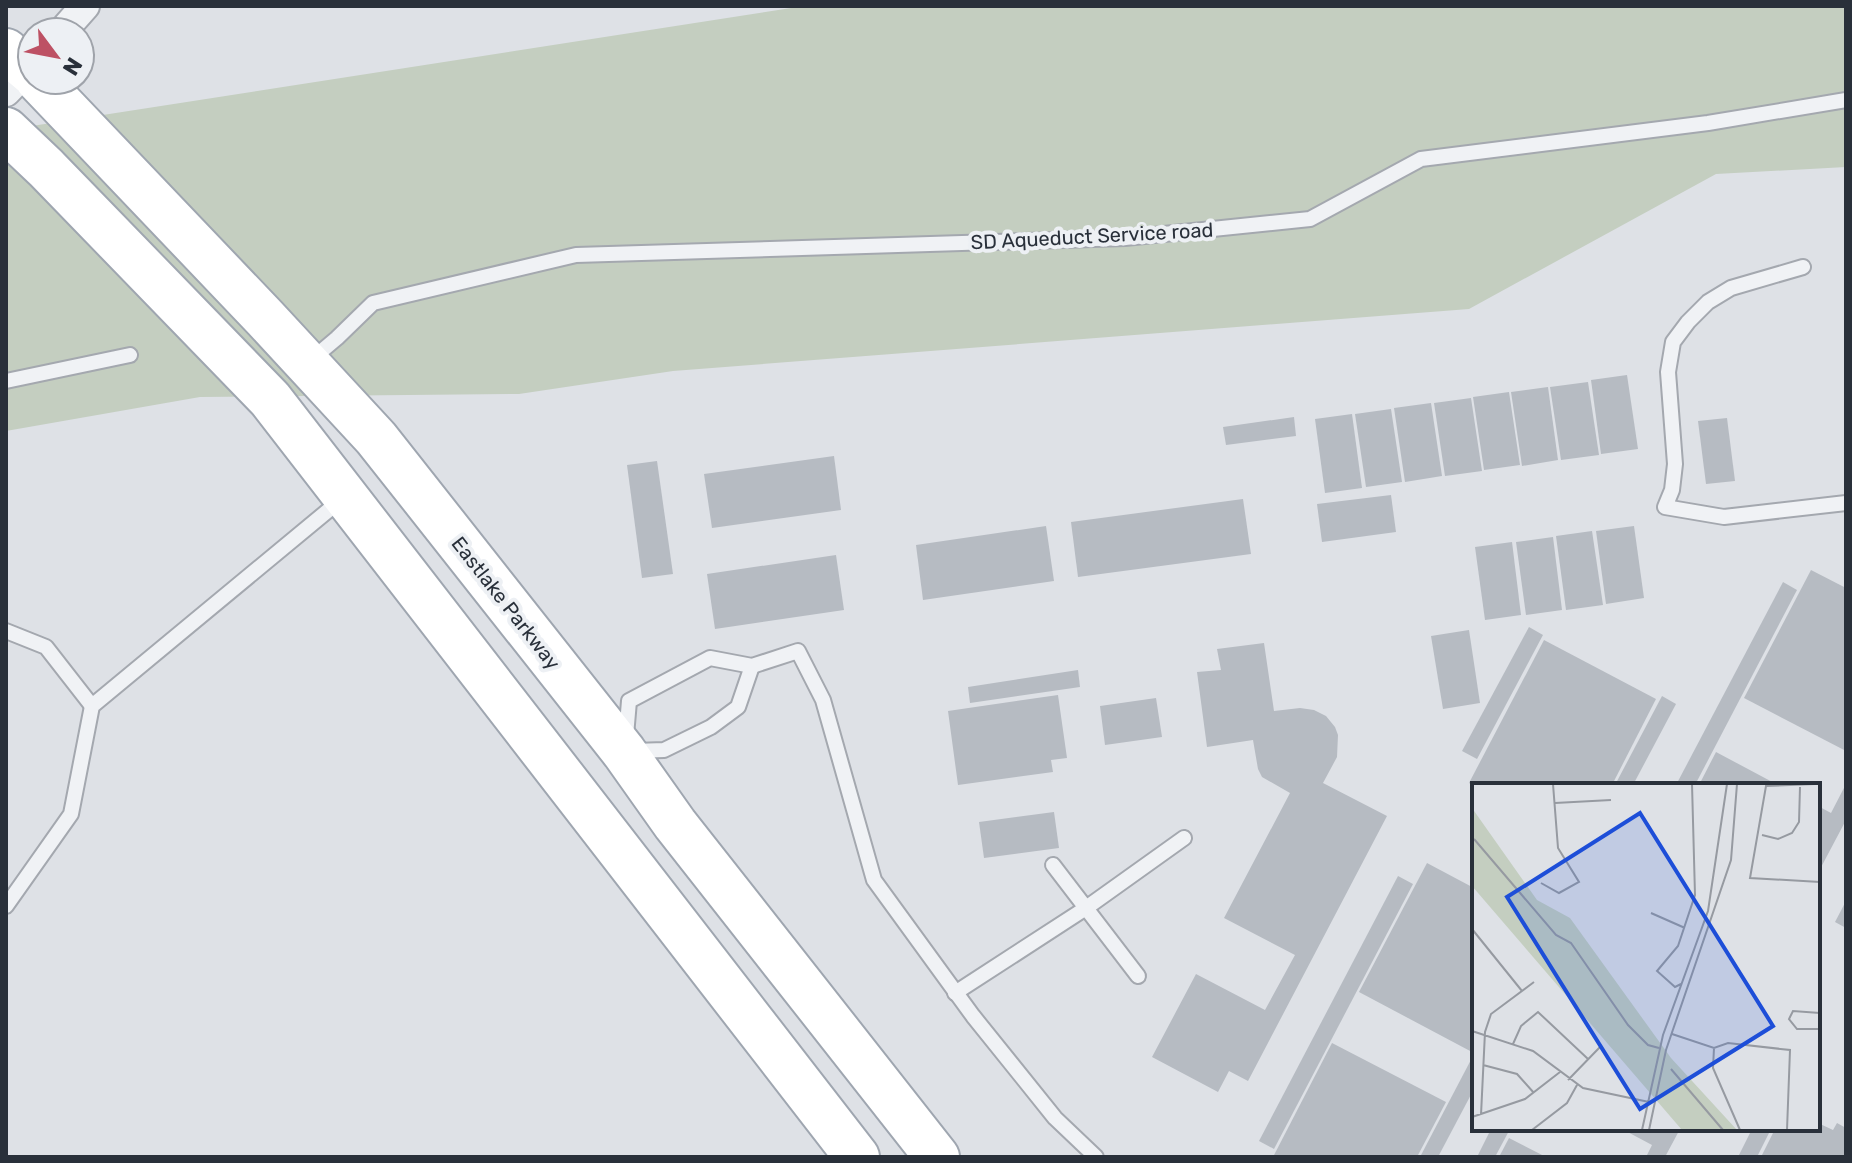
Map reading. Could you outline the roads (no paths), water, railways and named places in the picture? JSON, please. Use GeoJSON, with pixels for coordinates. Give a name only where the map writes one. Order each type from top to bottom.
{"type":"FeatureCollection","features":[{"type":"Feature","properties":{"kind":"main road","name":"Eastlake Parkway"},"geometry":{"type":"LineString","coordinates":[[47,96],[376,438],[937,1157]]}},
{"type":"Feature","properties":{"kind":"main road"},"geometry":{"type":"LineString","coordinates":[[6,130],[270,399],[857,1157]]}},
{"type":"Feature","properties":{"kind":"main road"},"geometry":{"type":"LineString","coordinates":[[568,784],[624,752]]}},
{"type":"Feature","properties":{"kind":"lane","name":"SD Aqueduct Service road"},"geometry":{"type":"LineString","coordinates":[[307,363],[373,303],[576,255],[1125,238],[1310,219],[1421,159],[1708,123],[1846,100]]}},
{"type":"Feature","properties":{"kind":"lane"},"geometry":{"type":"LineString","coordinates":[[1803,267],[1731,288],[1708,302],[1673,342],[1668,372],[1675,464],[1672,490],[1665,507],[1724,517],[1846,503]]}},
{"type":"Feature","properties":{"kind":"lane"},"geometry":{"type":"LineString","coordinates":[[6,381],[130,355]]}},
{"type":"Feature","properties":{"kind":"lane"},"geometry":{"type":"LineString","coordinates":[[6,906],[71,814],[92,706],[345,496]]}},
{"type":"Feature","properties":{"kind":"lane"},"geometry":{"type":"LineString","coordinates":[[6,631],[46,647],[92,706]]}},
{"type":"Feature","properties":{"kind":"lane"},"geometry":{"type":"LineString","coordinates":[[752,666],[738,707],[711,727],[664,750],[624,752],[629,701],[710,658],[752,666],[798,651],[823,700],[874,880],[955,993],[1055,1118],[1096,1157]]}},
{"type":"Feature","properties":{"kind":"lane"},"geometry":{"type":"LineString","coordinates":[[955,993],[1086,908],[1184,838]]}},
{"type":"Feature","properties":{"kind":"lane"},"geometry":{"type":"LineString","coordinates":[[1053,865],[1138,976]]}}]}
